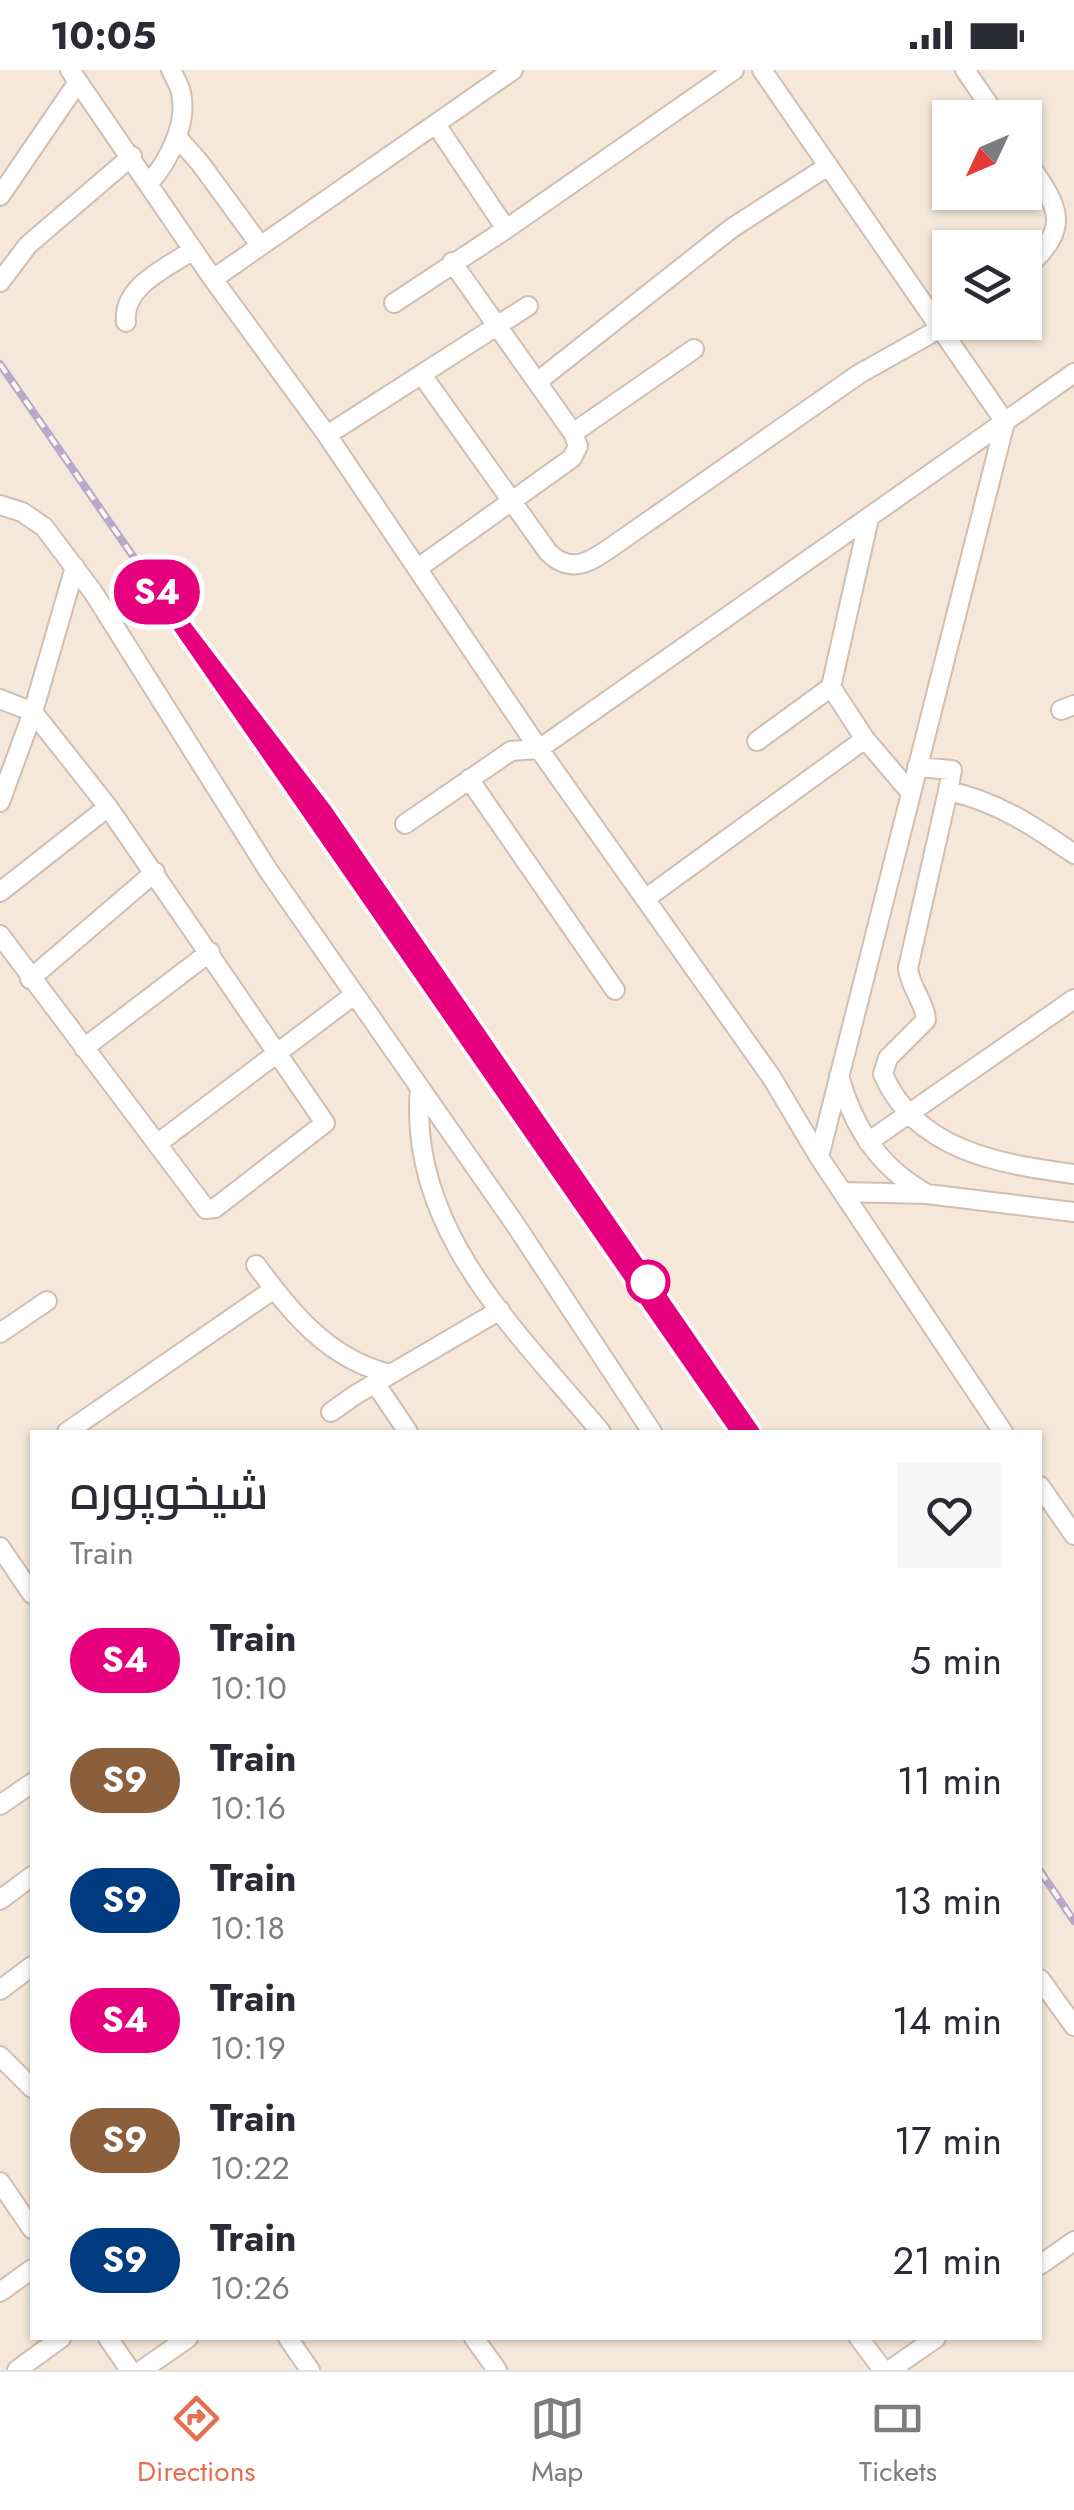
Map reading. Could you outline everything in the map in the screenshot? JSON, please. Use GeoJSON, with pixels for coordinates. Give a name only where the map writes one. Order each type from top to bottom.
{"type":"FeatureCollection","features":[{"type":"Feature","properties":{"kind":"street"},"geometry":{"type":"LineString","coordinates":[[149,182],[167,163],[177,137],[182,94],[171,70]]}},
{"type":"Feature","properties":{"kind":"street"},"geometry":{"type":"LineString","coordinates":[[213,279],[513,70]]}},
{"type":"Feature","properties":{"kind":"street"},"geometry":{"type":"LineString","coordinates":[[394,303],[734,70]]}},
{"type":"Feature","properties":{"kind":"street"},"geometry":{"type":"LineString","coordinates":[[762,70],[932,308]]}},
{"type":"Feature","properties":{"kind":"street"},"geometry":{"type":"LineString","coordinates":[[966,70],[986,100]]}},
{"type":"Feature","properties":{"kind":"street"},"geometry":{"type":"LineString","coordinates":[[0,196],[74,76],[213,279],[327,435],[539,749],[772,1078],[819,1156],[1002,1430]]}},
{"type":"Feature","properties":{"kind":"street"},"geometry":{"type":"LineString","coordinates":[[437,126],[506,229]]}},
{"type":"Feature","properties":{"kind":"street"},"geometry":{"type":"LineString","coordinates":[[177,137],[260,245]]}},
{"type":"Feature","properties":{"kind":"street"},"geometry":{"type":"LineString","coordinates":[[0,282],[28,245],[132,156]]}},
{"type":"Feature","properties":{"kind":"street"},"geometry":{"type":"LineString","coordinates":[[537,382],[732,228],[828,166]]}},
{"type":"Feature","properties":{"kind":"street"},"geometry":{"type":"LineString","coordinates":[[1042,183],[1058,206],[1062,220],[1057,239],[1042,253]]}},
{"type":"Feature","properties":{"kind":"street"},"geometry":{"type":"LineString","coordinates":[[126,322],[124,308],[132,293],[194,250]]}},
{"type":"Feature","properties":{"kind":"street"},"geometry":{"type":"LineString","coordinates":[[418,568],[572,458],[578,446],[573,432],[452,262]]}},
{"type":"Feature","properties":{"kind":"street"},"geometry":{"type":"LineString","coordinates":[[327,435],[528,306]]}},
{"type":"Feature","properties":{"kind":"street"},"geometry":{"type":"LineString","coordinates":[[422,375],[556,560],[565,564],[588,562],[859,374],[932,333]]}},
{"type":"Feature","properties":{"kind":"street"},"geometry":{"type":"LineString","coordinates":[[819,1156],[1005,422],[954,340]]}},
{"type":"Feature","properties":{"kind":"street"},"geometry":{"type":"LineString","coordinates":[[573,432],[694,349]]}},
{"type":"Feature","properties":{"kind":"street"},"geometry":{"type":"LineString","coordinates":[[404,824],[511,751],[539,749],[1074,373]]}},
{"type":"Feature","properties":{"kind":"street"},"geometry":{"type":"LineString","coordinates":[[0,505],[22,512],[44,527],[74,567],[268,870],[515,1224],[651,1430]]}},
{"type":"Feature","properties":{"kind":"street"},"geometry":{"type":"LineString","coordinates":[[757,741],[832,687],[868,518]]}},
{"type":"Feature","properties":{"kind":"street"},"geometry":{"type":"LineString","coordinates":[[0,802],[33,712],[74,567]]}},
{"type":"Feature","properties":{"kind":"street"},"geometry":{"type":"LineString","coordinates":[[832,687],[865,740],[911,792]]}},
{"type":"Feature","properties":{"kind":"street"},"geometry":{"type":"LineString","coordinates":[[0,699],[33,712],[108,807],[325,1123],[209,1210],[200,1204],[0,935]]}},
{"type":"Feature","properties":{"kind":"street"},"geometry":{"type":"LineString","coordinates":[[645,899],[865,740]]}},
{"type":"Feature","properties":{"kind":"street"},"geometry":{"type":"LineString","coordinates":[[917,767],[952,770],[908,968],[911,986],[926,1020],[888,1058],[882,1069],[885,1080],[910,1113],[943,1142],[1025,1168],[1074,1174]]}},
{"type":"Feature","properties":{"kind":"street"},"geometry":{"type":"LineString","coordinates":[[470,780],[616,990]]}},
{"type":"Feature","properties":{"kind":"street"},"geometry":{"type":"LineString","coordinates":[[948,791],[976,797],[1020,817],[1074,854]]}},
{"type":"Feature","properties":{"kind":"street"},"geometry":{"type":"LineString","coordinates":[[0,892],[108,807]]}},
{"type":"Feature","properties":{"kind":"street"},"geometry":{"type":"LineString","coordinates":[[30,979],[155,872]]}},
{"type":"Feature","properties":{"kind":"street"},"geometry":{"type":"LineString","coordinates":[[84,1048],[210,952]]}},
{"type":"Feature","properties":{"kind":"street"},"geometry":{"type":"LineString","coordinates":[[157,1144],[354,995]]}},
{"type":"Feature","properties":{"kind":"street"},"geometry":{"type":"LineString","coordinates":[[868,1142],[1074,999]]}},
{"type":"Feature","properties":{"kind":"street"},"geometry":{"type":"LineString","coordinates":[[839,1075],[852,1113],[868,1142],[889,1169],[927,1194]]}},
{"type":"Feature","properties":{"kind":"street"},"geometry":{"type":"LineString","coordinates":[[420,1088],[418,1118],[429,1185],[469,1273],[598,1430]]}},
{"type":"Feature","properties":{"kind":"street"},"geometry":{"type":"LineString","coordinates":[[844,1192],[927,1194],[1074,1212]]}},
{"type":"Feature","properties":{"kind":"street"},"geometry":{"type":"LineString","coordinates":[[256,1265],[305,1326],[382,1378],[407,1430]]}},
{"type":"Feature","properties":{"kind":"street"},"geometry":{"type":"LineString","coordinates":[[70,1430],[274,1289]]}},
{"type":"Feature","properties":{"kind":"street"},"geometry":{"type":"LineString","coordinates":[[0,1334],[47,1301]]}},
{"type":"Feature","properties":{"kind":"street"},"geometry":{"type":"LineString","coordinates":[[331,1412],[500,1310]]}},
{"type":"Feature","properties":{"kind":"street"},"geometry":{"type":"LineString","coordinates":[[1042,1489],[1074,1535]]}},
{"type":"Feature","properties":{"kind":"street"},"geometry":{"type":"LineString","coordinates":[[0,1547],[30,1591]]}},
{"type":"Feature","properties":{"kind":"street"},"geometry":{"type":"LineString","coordinates":[[0,1806],[30,1784]]}},
{"type":"Feature","properties":{"kind":"street"},"geometry":{"type":"LineString","coordinates":[[0,1900],[30,1878]]}},
{"type":"Feature","properties":{"kind":"street"},"geometry":{"type":"LineString","coordinates":[[0,1990],[30,1968]]}},
{"type":"Feature","properties":{"kind":"street"},"geometry":{"type":"LineString","coordinates":[[1042,1982],[1074,2026]]}},
{"type":"Feature","properties":{"kind":"street"},"geometry":{"type":"LineString","coordinates":[[4,2067],[30,2086]]}},
{"type":"Feature","properties":{"kind":"street"},"geometry":{"type":"LineString","coordinates":[[0,2182],[30,2226]]}},
{"type":"Feature","properties":{"kind":"street"},"geometry":{"type":"LineString","coordinates":[[1042,2264],[1074,2241]]}},
{"type":"Feature","properties":{"kind":"street"},"geometry":{"type":"LineString","coordinates":[[0,2292],[30,2270]]}},
{"type":"Feature","properties":{"kind":"street"},"geometry":{"type":"LineString","coordinates":[[16,2370],[58,2340]]}},
{"type":"Feature","properties":{"kind":"street"},"geometry":{"type":"LineString","coordinates":[[109,2340],[130,2370]]}},
{"type":"Feature","properties":{"kind":"street"},"geometry":{"type":"LineString","coordinates":[[142,2370],[185,2340]]}},
{"type":"Feature","properties":{"kind":"street"},"geometry":{"type":"LineString","coordinates":[[289,2340],[310,2370]]}},
{"type":"Feature","properties":{"kind":"street"},"geometry":{"type":"LineString","coordinates":[[475,2340],[497,2370]]}},
{"type":"Feature","properties":{"kind":"street"},"geometry":{"type":"LineString","coordinates":[[862,2340],[886,2370],[933,2340]]}},
{"type":"Feature","properties":{"kind":"shaded area"},"geometry":{"type":"Polygon","coordinates":[[[0,70],[1074,70],[1074,2370],[0,2370],[0,70]]]}},
{"type":"Feature","properties":{"kind":"railway"},"geometry":{"type":"LineString","coordinates":[[0,364],[738,1430]]}},
{"type":"Feature","properties":{"kind":"railway"},"geometry":{"type":"LineString","coordinates":[[1042,1874],[1074,1921]]}},
{"type":"Feature","properties":{"kind":"train","name":"S4"},"geometry":{"type":"LineString","coordinates":[[738,1430],[155,589],[324,810],[751,1430]]}}]}
